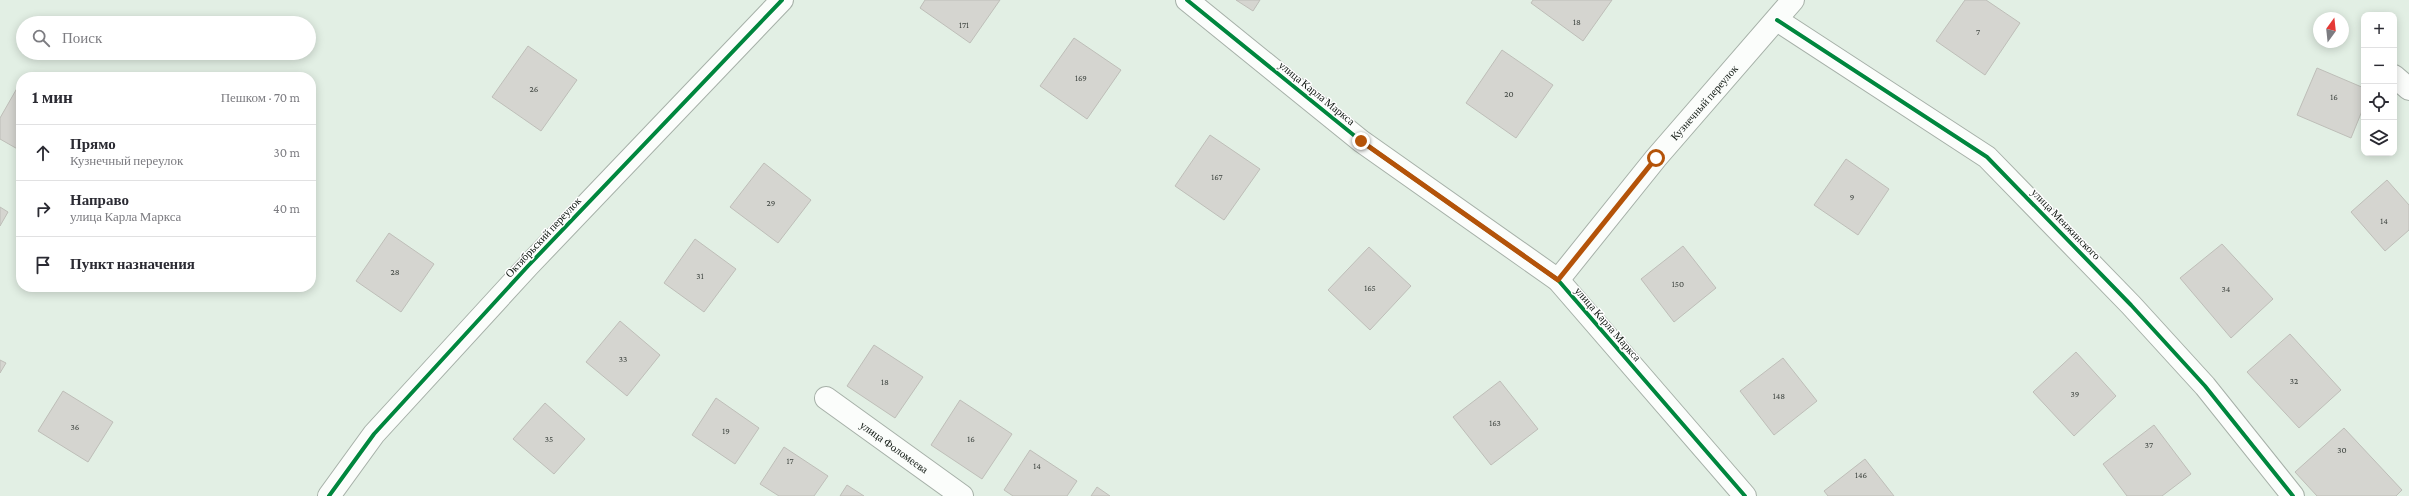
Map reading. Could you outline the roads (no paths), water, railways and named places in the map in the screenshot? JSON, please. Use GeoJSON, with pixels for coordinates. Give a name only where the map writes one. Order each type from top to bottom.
{"type":"FeatureCollection","features":[{"type":"Feature","properties":{"kind":"street","name":"Октябрьский переулок"},"geometry":{"type":"LineString","coordinates":[[329,496],[374,434],[528,266],[782,0]]}},
{"type":"Feature","properties":{"kind":"street","name":"улица Карла Маркса"},"geometry":{"type":"LineString","coordinates":[[1187,0],[1361,141],[1558,280],[1745,496]]}},
{"type":"Feature","properties":{"kind":"street","name":"Кузнечный переулок"},"geometry":{"type":"LineString","coordinates":[[1558,280],[1656,158],[1777,20],[1792,0]]}},
{"type":"Feature","properties":{"kind":"street","name":"улица Менжинского"},"geometry":{"type":"LineString","coordinates":[[1777,20],[1987,157],[2131,304],[2205,386],[2293,496]]}},
{"type":"Feature","properties":{"kind":"street"},"geometry":{"type":"LineString","coordinates":[[2397,79],[2409,89]]}},
{"type":"Feature","properties":{"kind":"street","name":"улица Фоломеева"},"geometry":{"type":"LineString","coordinates":[[826,398],[962,496]]}}]}
